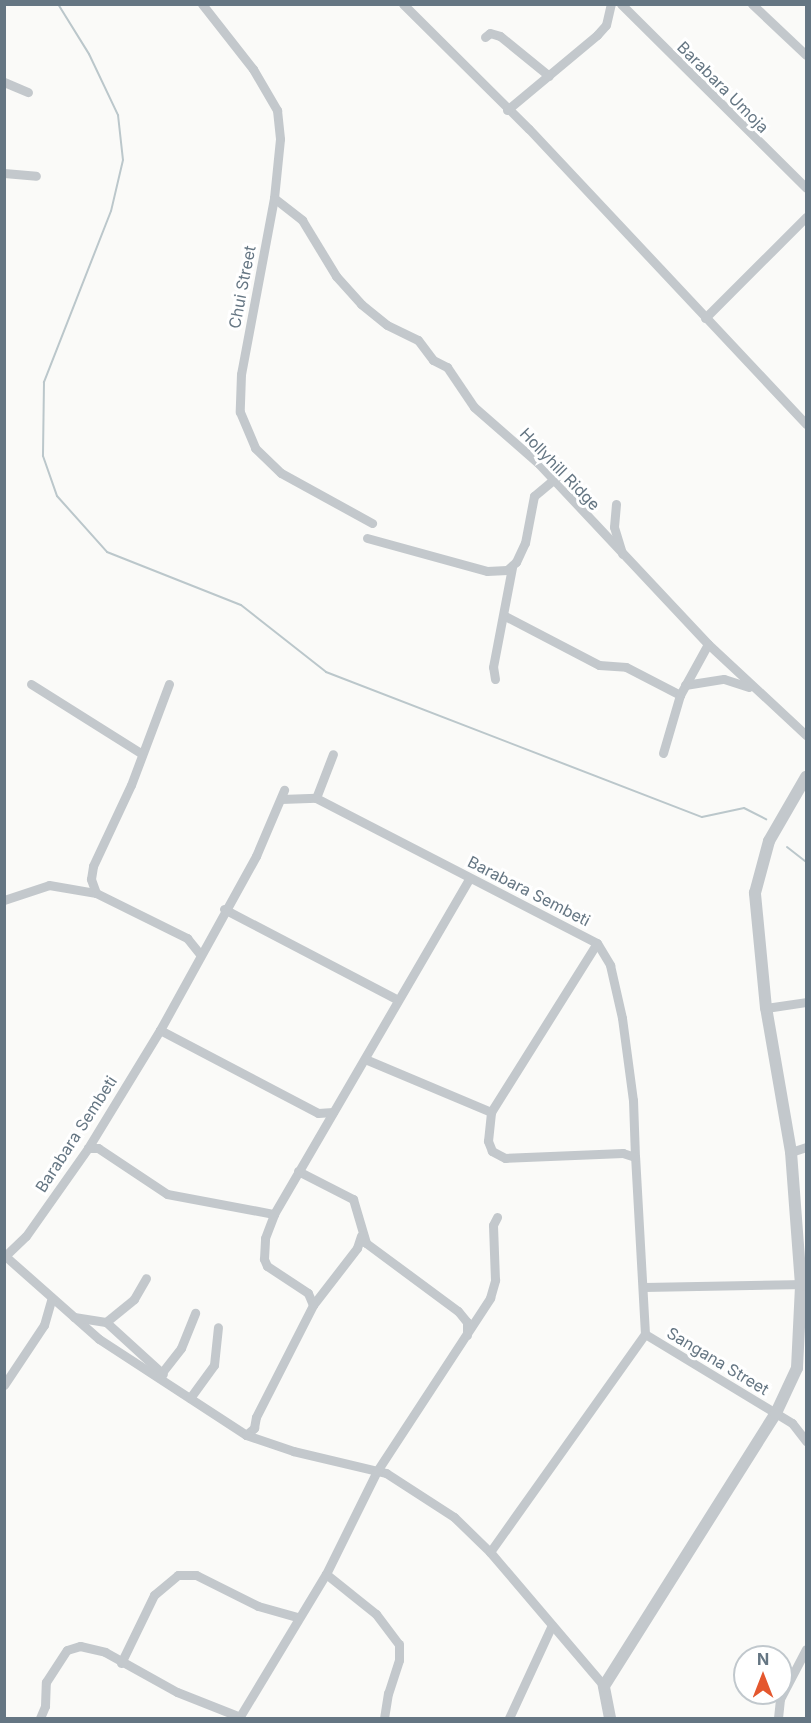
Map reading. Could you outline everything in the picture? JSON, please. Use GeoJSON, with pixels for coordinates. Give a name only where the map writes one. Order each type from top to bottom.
{"type":"FeatureCollection","features":[{"type":"Feature","properties":{"kind":"street"},"geometry":{"type":"LineString","coordinates":[[403,4],[807,424]]}},
{"type":"Feature","properties":{"kind":"street"},"geometry":{"type":"LineString","coordinates":[[507,110],[597,35],[606,25],[611,4]]}},
{"type":"Feature","properties":{"kind":"street","name":"Barabara Umoja"},"geometry":{"type":"LineString","coordinates":[[621,4],[807,188]]}},
{"type":"Feature","properties":{"kind":"street"},"geometry":{"type":"LineString","coordinates":[[752,4],[807,55]]}},
{"type":"Feature","properties":{"kind":"street","name":"Chui Street"},"geometry":{"type":"LineString","coordinates":[[205,8],[253,69],[277,110],[280,139],[274,198],[241,374],[240,412],[255,448],[281,473],[372,523]]}},
{"type":"Feature","properties":{"kind":"street"},"geometry":{"type":"LineString","coordinates":[[485,37],[490,33],[500,36],[549,76]]}},
{"type":"Feature","properties":{"kind":"street"},"geometry":{"type":"LineString","coordinates":[[4,82],[28,92]]}},
{"type":"Feature","properties":{"kind":"street"},"geometry":{"type":"LineString","coordinates":[[4,173],[36,176]]}},
{"type":"Feature","properties":{"kind":"street","name":"Hollyhill Ridge"},"geometry":{"type":"LineString","coordinates":[[274,198],[302,220],[336,276],[361,304],[387,325],[418,340],[433,360],[447,367],[474,407],[539,464],[552,481],[708,644],[807,735]]}},
{"type":"Feature","properties":{"kind":"street"},"geometry":{"type":"LineString","coordinates":[[705,318],[807,217]]}},
{"type":"Feature","properties":{"kind":"street"},"geometry":{"type":"LineString","coordinates":[[495,679],[493,667],[505,616],[512,567],[525,543],[534,496],[552,481]]}},
{"type":"Feature","properties":{"kind":"street"},"geometry":{"type":"LineString","coordinates":[[616,504],[615,527],[622,554]]}},
{"type":"Feature","properties":{"kind":"street"},"geometry":{"type":"LineString","coordinates":[[367,538],[487,571],[512,567]]}},
{"type":"Feature","properties":{"kind":"street"},"geometry":{"type":"LineString","coordinates":[[505,616],[598,665],[626,667],[680,695]]}},
{"type":"Feature","properties":{"kind":"street"},"geometry":{"type":"LineString","coordinates":[[663,753],[680,695],[708,644]]}},
{"type":"Feature","properties":{"kind":"street"},"geometry":{"type":"LineString","coordinates":[[685,686],[724,679],[755,689]]}},
{"type":"Feature","properties":{"kind":"street"},"geometry":{"type":"LineString","coordinates":[[31,684],[142,754]]}},
{"type":"Feature","properties":{"kind":"street"},"geometry":{"type":"LineString","coordinates":[[96,893],[91,879],[93,866],[142,754],[169,684]]}},
{"type":"Feature","properties":{"kind":"street"},"geometry":{"type":"LineString","coordinates":[[316,798],[333,754]]}},
{"type":"Feature","properties":{"kind":"street"},"geometry":{"type":"LineString","coordinates":[[604,1686],[776,1413],[797,1368],[804,1284],[791,1152],[766,1008],[757,927],[757,877],[769,842],[807,777]]}},
{"type":"Feature","properties":{"kind":"street","name":"Barabara Sembeti"},"geometry":{"type":"LineString","coordinates":[[5,1256],[26,1236],[88,1148],[160,1030],[224,909],[256,856],[282,794],[316,798],[431,855],[469,879],[597,943],[610,965],[622,1018],[633,1100],[645,1334]]}},
{"type":"Feature","properties":{"kind":"street"},"geometry":{"type":"LineString","coordinates":[[313,1305],[308,1293],[264,1259],[265,1238],[274,1214],[298,1171],[469,879]]}},
{"type":"Feature","properties":{"kind":"street"},"geometry":{"type":"LineString","coordinates":[[4,900],[48,885],[96,893],[187,938],[200,954]]}},
{"type":"Feature","properties":{"kind":"street"},"geometry":{"type":"LineString","coordinates":[[224,909],[398,1000]]}},
{"type":"Feature","properties":{"kind":"street"},"geometry":{"type":"LineString","coordinates":[[597,943],[491,1112],[489,1147],[506,1158],[623,1153],[635,1157]]}},
{"type":"Feature","properties":{"kind":"street"},"geometry":{"type":"LineString","coordinates":[[766,1008],[807,1002]]}},
{"type":"Feature","properties":{"kind":"street"},"geometry":{"type":"LineString","coordinates":[[160,1030],[318,1113],[333,1112]]}},
{"type":"Feature","properties":{"kind":"street"},"geometry":{"type":"LineString","coordinates":[[365,1059],[491,1112]]}},
{"type":"Feature","properties":{"kind":"street"},"geometry":{"type":"LineString","coordinates":[[791,1152],[807,1147]]}},
{"type":"Feature","properties":{"kind":"street"},"geometry":{"type":"LineString","coordinates":[[88,1148],[98,1148],[167,1194],[274,1214]]}},
{"type":"Feature","properties":{"kind":"street"},"geometry":{"type":"LineString","coordinates":[[246,1435],[254,1428],[256,1417],[313,1305],[357,1248],[361,1236],[353,1199],[298,1171]]}},
{"type":"Feature","properties":{"kind":"street"},"geometry":{"type":"LineString","coordinates":[[40,1719],[45,1706],[46,1682],[67,1650],[87,1647],[240,1718],[297,1617],[326,1574],[377,1471],[467,1337],[493,1289],[493,1225],[497,1217]]}},
{"type":"Feature","properties":{"kind":"street"},"geometry":{"type":"LineString","coordinates":[[361,1236],[458,1311],[467,1323],[467,1337]]}},
{"type":"Feature","properties":{"kind":"street"},"geometry":{"type":"LineString","coordinates":[[5,1256],[72,1317],[246,1435],[377,1471],[454,1517],[490,1552],[604,1686],[610,1719]]}},
{"type":"Feature","properties":{"kind":"street"},"geometry":{"type":"LineString","coordinates":[[106,1323],[134,1299],[146,1278]]}},
{"type":"Feature","properties":{"kind":"street"},"geometry":{"type":"LineString","coordinates":[[644,1287],[804,1284]]}},
{"type":"Feature","properties":{"kind":"street"},"geometry":{"type":"LineString","coordinates":[[6,1379],[38,1334],[51,1300]]}},
{"type":"Feature","properties":{"kind":"street"},"geometry":{"type":"LineString","coordinates":[[160,1375],[181,1348],[195,1313]]}},
{"type":"Feature","properties":{"kind":"street"},"geometry":{"type":"LineString","coordinates":[[72,1317],[106,1323],[160,1375]]}},
{"type":"Feature","properties":{"kind":"street"},"geometry":{"type":"LineString","coordinates":[[190,1398],[214,1365],[218,1328]]}},
{"type":"Feature","properties":{"kind":"street"},"geometry":{"type":"LineString","coordinates":[[490,1552],[645,1334]]}},
{"type":"Feature","properties":{"kind":"street","name":"Sangana Street"},"geometry":{"type":"LineString","coordinates":[[645,1334],[792,1423],[807,1441]]}},
{"type":"Feature","properties":{"kind":"street"},"geometry":{"type":"LineString","coordinates":[[326,1574],[376,1614],[399,1644],[399,1660],[388,1693],[384,1719]]}},
{"type":"Feature","properties":{"kind":"street"},"geometry":{"type":"LineString","coordinates":[[122,1663],[154,1595],[178,1575],[196,1575],[258,1606],[297,1617]]}},
{"type":"Feature","properties":{"kind":"street"},"geometry":{"type":"LineString","coordinates":[[509,1719],[552,1625]]}},
{"type":"Feature","properties":{"kind":"street"},"geometry":{"type":"LineString","coordinates":[[778,1719],[780,1699],[807,1649]]}},
{"type":"Feature","properties":{"kind":"waterway"},"geometry":{"type":"LineString","coordinates":[[58,4],[89,54],[118,115],[123,160],[111,211],[44,382],[43,456],[57,496],[107,552],[241,605],[326,672],[702,817],[744,808],[766,819]]}},
{"type":"Feature","properties":{"kind":"waterway"},"geometry":{"type":"LineString","coordinates":[[787,847],[806,862]]}}]}
